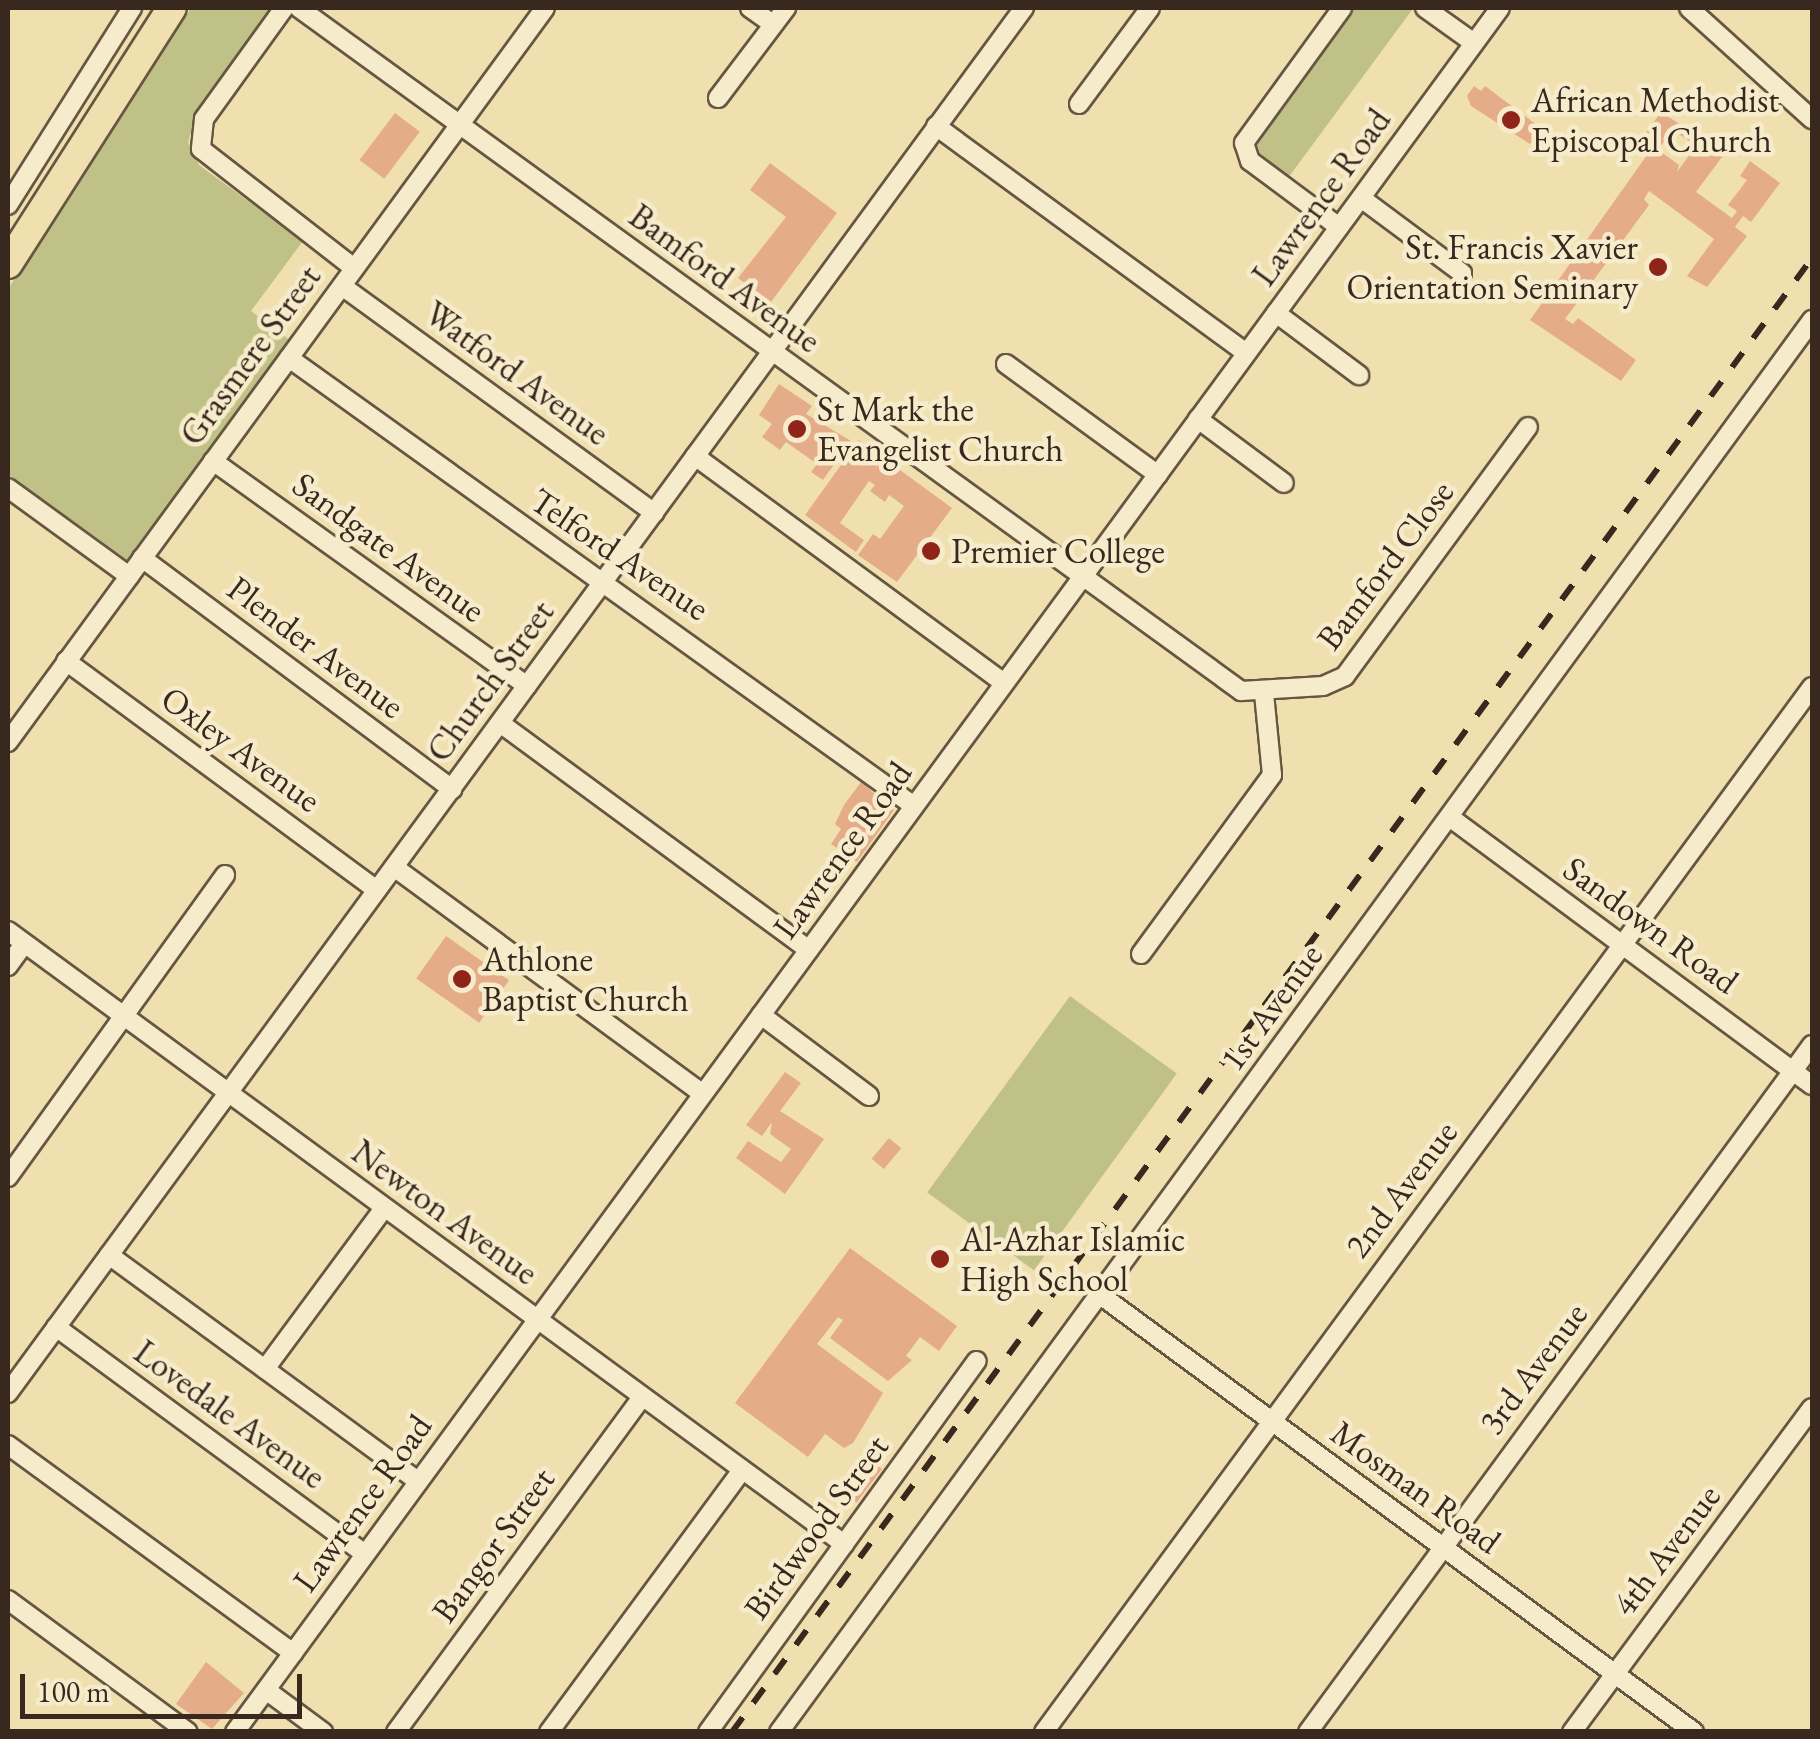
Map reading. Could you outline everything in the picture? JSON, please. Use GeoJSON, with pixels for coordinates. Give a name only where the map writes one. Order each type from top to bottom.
{"type":"FeatureCollection","features":[{"type":"Feature","properties":{"kind":"main road"},"geometry":{"type":"LineString","coordinates":[[8,264],[172,8]]}},
{"type":"Feature","properties":{"kind":"street"},"geometry":{"type":"LineString","coordinates":[[8,205],[132,8]]}},
{"type":"Feature","properties":{"kind":"street"},"geometry":{"type":"LineString","coordinates":[[284,8],[204,119],[199,142],[210,162],[354,268]]}},
{"type":"Feature","properties":{"kind":"street","name":"Bamford Avenue"},"geometry":{"type":"LineString","coordinates":[[299,8],[1230,686],[1264,693]]}},
{"type":"Feature","properties":{"kind":"street","name":"Grasmere Street"},"geometry":{"type":"LineString","coordinates":[[8,742],[545,8]]}},
{"type":"Feature","properties":{"kind":"street"},"geometry":{"type":"LineString","coordinates":[[750,8],[773,24]]}},
{"type":"Feature","properties":{"kind":"street"},"geometry":{"type":"LineString","coordinates":[[718,98],[786,8]]}},
{"type":"Feature","properties":{"kind":"street","name":"Church Street"},"geometry":{"type":"LineString","coordinates":[[10,1382],[56,1327],[1024,8]]}},
{"type":"Feature","properties":{"kind":"street"},"geometry":{"type":"LineString","coordinates":[[1078,104],[1150,8]]}},
{"type":"Feature","properties":{"kind":"street"},"geometry":{"type":"LineString","coordinates":[[1340,227],[1250,160],[1244,143],[1342,8]]}},
{"type":"Feature","properties":{"kind":"street"},"geometry":{"type":"LineString","coordinates":[[1425,8],[1474,43]]}},
{"type":"Feature","properties":{"kind":"street","name":"Lawrence Road"},"geometry":{"type":"LineString","coordinates":[[235,1732],[1500,8]]}},
{"type":"Feature","properties":{"kind":"street"},"geometry":{"type":"LineString","coordinates":[[1689,8],[1812,119]]}},
{"type":"Feature","properties":{"kind":"street"},"geometry":{"type":"LineString","coordinates":[[936,126],[1246,353]]}},
{"type":"Feature","properties":{"kind":"street"},"geometry":{"type":"LineString","coordinates":[[1361,198],[1462,273]]}},
{"type":"Feature","properties":{"kind":"street","name":"Watford Avenue"},"geometry":{"type":"LineString","coordinates":[[342,286],[654,513]]}},
{"type":"Feature","properties":{"kind":"street"},"geometry":{"type":"LineString","coordinates":[[1276,313],[1359,375]]}},
{"type":"Feature","properties":{"kind":"street","name":"1st Avenue"},"geometry":{"type":"LineString","coordinates":[[780,1732],[1812,320]]}},
{"type":"Feature","properties":{"kind":"street","name":"Telford Avenue"},"geometry":{"type":"LineString","coordinates":[[288,358],[914,806]]}},
{"type":"Feature","properties":{"kind":"street"},"geometry":{"type":"LineString","coordinates":[[1006,364],[1158,475]]}},
{"type":"Feature","properties":{"kind":"street"},"geometry":{"type":"LineString","coordinates":[[1198,419],[1284,483]]}},
{"type":"Feature","properties":{"kind":"street","name":"Bamford Close"},"geometry":{"type":"LineString","coordinates":[[1264,693],[1323,686],[1345,676],[1528,427]]}},
{"type":"Feature","properties":{"kind":"street"},"geometry":{"type":"LineString","coordinates":[[695,456],[1004,683]]}},
{"type":"Feature","properties":{"kind":"street","name":"Sandgate Avenue"},"geometry":{"type":"LineString","coordinates":[[213,461],[527,686]]}},
{"type":"Feature","properties":{"kind":"street"},"geometry":{"type":"LineString","coordinates":[[8,488],[129,576]]}},
{"type":"Feature","properties":{"kind":"street","name":"Plender Avenue"},"geometry":{"type":"LineString","coordinates":[[142,558],[452,789]]}},
{"type":"Feature","properties":{"kind":"street","name":"Oxley Avenue"},"geometry":{"type":"LineString","coordinates":[[66,661],[377,890]]}},
{"type":"Feature","properties":{"kind":"street","name":"2nd Avenue"},"geometry":{"type":"LineString","coordinates":[[1044,1732],[1269,1419],[1812,687]]}},
{"type":"Feature","properties":{"kind":"street"},"geometry":{"type":"LineString","coordinates":[[1142,954],[1272,775],[1264,693]]}},
{"type":"Feature","properties":{"kind":"street"},"geometry":{"type":"LineString","coordinates":[[500,723],[809,950]]}},
{"type":"Feature","properties":{"kind":"street","name":"Sandown Road"},"geometry":{"type":"LineString","coordinates":[[1451,818],[1812,1084]]}},
{"type":"Feature","properties":{"kind":"street"},"geometry":{"type":"LineString","coordinates":[[394,867],[703,1094]]}},
{"type":"Feature","properties":{"kind":"street"},"geometry":{"type":"LineString","coordinates":[[8,1177],[225,875]]}},
{"type":"Feature","properties":{"kind":"street","name":"Newton Avenue"},"geometry":{"type":"LineString","coordinates":[[8,932],[844,1544]]}},
{"type":"Feature","properties":{"kind":"street"},"geometry":{"type":"LineString","coordinates":[[8,966],[24,944]]}},
{"type":"Feature","properties":{"kind":"street"},"geometry":{"type":"LineString","coordinates":[[761,1015],[869,1096]]}},
{"type":"Feature","properties":{"kind":"street","name":"3rd Avenue"},"geometry":{"type":"LineString","coordinates":[[1308,1732],[1812,1046]]}},
{"type":"Feature","properties":{"kind":"street"},"geometry":{"type":"LineString","coordinates":[[265,1369],[384,1208]]}},
{"type":"Feature","properties":{"kind":"street"},"geometry":{"type":"LineString","coordinates":[[109,1254],[418,1481]]}},
{"type":"Feature","properties":{"kind":"street","name":"Mosman Road"},"geometry":{"type":"LineString","coordinates":[[1099,1294],[1694,1732]]}},
{"type":"Feature","properties":{"kind":"street","name":"Lovedale Avenue"},"geometry":{"type":"LineString","coordinates":[[56,1327],[366,1554]]}},
{"type":"Feature","properties":{"kind":"street","name":"Birdwood Street"},"geometry":{"type":"LineString","coordinates":[[708,1732],[977,1361]]}},
{"type":"Feature","properties":{"kind":"street","name":"Bangor Street"},"geometry":{"type":"LineString","coordinates":[[396,1732],[642,1397]]}},
{"type":"Feature","properties":{"kind":"street","name":"4th Avenue"},"geometry":{"type":"LineString","coordinates":[[1572,1732],[1812,1408]]}},
{"type":"Feature","properties":{"kind":"street"},"geometry":{"type":"LineString","coordinates":[[8,1446],[292,1654]]}},
{"type":"Feature","properties":{"kind":"street"},"geometry":{"type":"LineString","coordinates":[[550,1732],[742,1470]]}},
{"type":"Feature","properties":{"kind":"street"},"geometry":{"type":"LineString","coordinates":[[8,1600],[188,1732]]}},
{"type":"Feature","properties":{"kind":"street"},"geometry":{"type":"LineString","coordinates":[[266,1690],[323,1732]]}},
{"type":"Feature","properties":{"kind":"green space"},"geometry":{"type":"Polygon","coordinates":[[[191,8],[274,8],[195,119],[188,142],[199,165],[303,241],[251,311],[291,341],[130,562],[8,474],[8,289],[191,8]]]}},
{"type":"Feature","properties":{"kind":"green space"},"geometry":{"type":"Polygon","coordinates":[[[1353,8],[1412,10],[1288,178],[1258,156],[1255,141],[1353,8]]]}},
{"type":"Feature","properties":{"kind":"green space"},"geometry":{"type":"Polygon","coordinates":[[[1070,996],[1177,1074],[1034,1270],[927,1193],[1070,996]]]}},
{"type":"Feature","properties":{"kind":"building","name":"African Methodist Episcopal Church"},"geometry":{"type":"Polygon","coordinates":[[[1474,86],[1481,91],[1485,86],[1541,128],[1530,144],[1471,106],[1467,96],[1474,86]]]}},
{"type":"Feature","properties":{"kind":"building"},"geometry":{"type":"Polygon","coordinates":[[[1661,112],[1725,153],[1696,192],[1732,218],[1737,211],[1728,205],[1747,180],[1740,176],[1750,161],[1780,183],[1751,222],[1743,216],[1735,227],[1747,236],[1707,287],[1687,276],[1714,239],[1649,191],[1644,199],[1649,205],[1565,319],[1573,324],[1578,318],[1636,360],[1621,381],[1530,320],[1652,148],[1641,140],[1661,112]],[[1675,131],[1657,149],[1679,165],[1677,172],[1696,146],[1675,131]]]}},
{"type":"Feature","properties":{"kind":"building"},"geometry":{"type":"Polygon","coordinates":[[[395,113],[420,132],[384,179],[359,160],[395,113]]]}},
{"type":"Feature","properties":{"kind":"building"},"geometry":{"type":"Polygon","coordinates":[[[770,163],[837,213],[771,302],[738,278],[786,217],[750,190],[770,163]]]}},
{"type":"Feature","properties":{"kind":"building","name":"St Mark the Evangelist Church"},"geometry":{"type":"Polygon","coordinates":[[[779,384],[812,406],[806,414],[851,441],[823,480],[811,472],[817,464],[786,442],[780,450],[762,437],[772,424],[759,415],[779,384]]]}},
{"type":"Feature","properties":{"kind":"building"},"geometry":{"type":"Polygon","coordinates":[[[859,440],[952,508],[897,582],[858,555],[873,534],[880,539],[904,506],[889,495],[885,502],[870,491],[875,485],[869,481],[840,523],[864,540],[856,552],[805,515],[859,440]]]}},
{"type":"Feature","properties":{"kind":"building"},"geometry":{"type":"Polygon","coordinates":[[[861,782],[894,810],[857,862],[831,844],[841,829],[835,824],[844,805],[861,782]]]}},
{"type":"Feature","properties":{"kind":"building","name":"Athlone Baptist Church"},"geometry":{"type":"Polygon","coordinates":[[[446,936],[509,980],[479,1023],[416,979],[446,936]]]}},
{"type":"Feature","properties":{"kind":"building"},"geometry":{"type":"Polygon","coordinates":[[[785,1072],[801,1083],[780,1111],[824,1139],[785,1194],[736,1158],[748,1141],[781,1162],[791,1149],[770,1134],[772,1122],[762,1136],[746,1125],[785,1072]]]}},
{"type":"Feature","properties":{"kind":"building"},"geometry":{"type":"Polygon","coordinates":[[[889,1138],[901,1148],[884,1169],[872,1159],[889,1138]]]}},
{"type":"Feature","properties":{"kind":"building"},"geometry":{"type":"Polygon","coordinates":[[[850,1248],[957,1326],[939,1351],[920,1337],[906,1356],[912,1360],[888,1381],[830,1338],[843,1320],[838,1317],[817,1344],[883,1393],[853,1443],[844,1448],[825,1434],[808,1457],[735,1403],[850,1248]]]}},
{"type":"Feature","properties":{"kind":"building"},"geometry":{"type":"Polygon","coordinates":[[[866,1457],[882,1469],[857,1503],[841,1491],[866,1457]]]}},
{"type":"Feature","properties":{"kind":"building"},"geometry":{"type":"Polygon","coordinates":[[[206,1662],[244,1693],[212,1729],[176,1704],[206,1662]]]}},
{"type":"Feature","properties":{"kind":"railway"},"geometry":{"type":"LineString","coordinates":[[732,1732],[1812,258]]}},
{"type":"Feature","properties":{"kind":"place","name":"African Methodist Episcopal Church"},"geometry":{"type":"Point","coordinates":[1511,120]}},
{"type":"Feature","properties":{"kind":"place","name":"St. Francis Xavier Orientation Seminary"},"geometry":{"type":"Point","coordinates":[1658,267]}},
{"type":"Feature","properties":{"kind":"place","name":"St Mark the Evangelist Church"},"geometry":{"type":"Point","coordinates":[797,429]}},
{"type":"Feature","properties":{"kind":"place","name":"Premier College"},"geometry":{"type":"Point","coordinates":[931,551]}},
{"type":"Feature","properties":{"kind":"place","name":"Athlone Baptist Church"},"geometry":{"type":"Point","coordinates":[462,979]}},
{"type":"Feature","properties":{"kind":"place","name":"Al-Azhar Islamic High School"},"geometry":{"type":"Point","coordinates":[940,1259]}}]}
